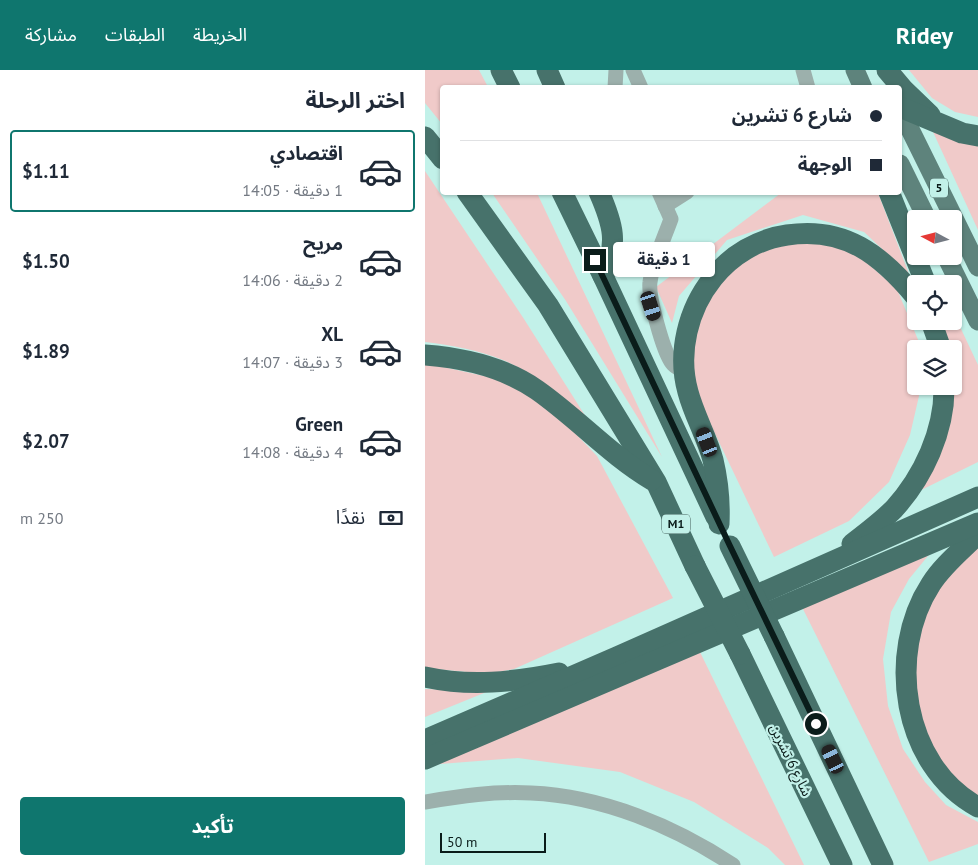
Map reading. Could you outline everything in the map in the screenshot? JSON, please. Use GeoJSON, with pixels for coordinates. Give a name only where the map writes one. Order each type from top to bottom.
{"type":"FeatureCollection","features":[{"type":"Feature","properties":{"kind":"highway"},"geometry":{"type":"LineString","coordinates":[[501,70],[508,85]]}},
{"type":"Feature","properties":{"kind":"highway"},"geometry":{"type":"LineString","coordinates":[[547,70],[554,85]]}},
{"type":"Feature","properties":{"kind":"highway"},"geometry":{"type":"LineString","coordinates":[[887,70],[900,85]]}},
{"type":"Feature","properties":{"kind":"highway"},"geometry":{"type":"LineString","coordinates":[[902,88],[942,125]]}},
{"type":"Feature","properties":{"kind":"highway"},"geometry":{"type":"LineString","coordinates":[[902,109],[942,125],[978,136]]}},
{"type":"Feature","properties":{"kind":"highway"},"geometry":{"type":"LineString","coordinates":[[425,137],[440,155]]}},
{"type":"Feature","properties":{"kind":"highway"},"geometry":{"type":"LineString","coordinates":[[469,195],[548,305],[657,482]]}},
{"type":"Feature","properties":{"kind":"highway"},"geometry":{"type":"LineString","coordinates":[[562,195],[603,276],[719,524],[883,865]]}},
{"type":"Feature","properties":{"kind":"highway"},"geometry":{"type":"LineString","coordinates":[[600,195],[611,219],[613,239],[611,258],[603,276]]}},
{"type":"Feature","properties":{"kind":"highway"},"geometry":{"type":"LineString","coordinates":[[890,195],[922,275]]}},
{"type":"Feature","properties":{"kind":"highway"},"geometry":{"type":"LineString","coordinates":[[719,524],[716,474],[707,442],[688,392],[684,372],[684,351],[687,331],[694,309],[704,289],[719,271],[736,256],[755,244],[777,236],[800,233],[823,234],[845,239],[865,248],[884,263],[907,286]]}},
{"type":"Feature","properties":{"kind":"highway"},"geometry":{"type":"LineString","coordinates":[[425,355],[471,362],[516,378],[537,390],[629,465],[657,482]]}},
{"type":"Feature","properties":{"kind":"highway"},"geometry":{"type":"LineString","coordinates":[[829,562],[874,527],[910,489],[924,466],[934,442],[941,416],[943,395]]}},
{"type":"Feature","properties":{"kind":"highway","name":"شارع 6 تشرين"},"geometry":{"type":"LineString","coordinates":[[657,482],[695,566],[740,654],[842,865]]}},
{"type":"Feature","properties":{"kind":"highway"},"geometry":{"type":"LineString","coordinates":[[425,740],[978,497]]}},
{"type":"Feature","properties":{"kind":"highway"},"geometry":{"type":"LineString","coordinates":[[425,759],[978,523]]}},
{"type":"Feature","properties":{"kind":"highway"},"geometry":{"type":"LineString","coordinates":[[978,534],[947,563],[931,584],[919,607],[911,632],[906,684],[916,734],[929,761],[948,784],[970,803],[978,807]]}},
{"type":"Feature","properties":{"kind":"highway"},"geometry":{"type":"LineString","coordinates":[[425,677],[461,682],[497,683],[557,673],[617,657]]}},
{"type":"Feature","properties":{"kind":"main road"},"geometry":{"type":"LineString","coordinates":[[855,70],[862,85]]}},
{"type":"Feature","properties":{"kind":"main road"},"geometry":{"type":"LineString","coordinates":[[881,70],[888,85]]}},
{"type":"Feature","properties":{"kind":"main road","name":"5"},"geometry":{"type":"LineString","coordinates":[[902,112],[978,267]]}},
{"type":"Feature","properties":{"kind":"main road","name":"5"},"geometry":{"type":"LineString","coordinates":[[902,168],[923,210]]}},
{"type":"Feature","properties":{"kind":"main road"},"geometry":{"type":"LineString","coordinates":[[950,265],[978,322]]}},
{"type":"Feature","properties":{"kind":"street"},"geometry":{"type":"LineString","coordinates":[[615,85],[616,70]]}},
{"type":"Feature","properties":{"kind":"street"},"geometry":{"type":"LineString","coordinates":[[633,70],[640,85]]}},
{"type":"Feature","properties":{"kind":"street"},"geometry":{"type":"LineString","coordinates":[[803,70],[807,85]]}},
{"type":"Feature","properties":{"kind":"street"},"geometry":{"type":"LineString","coordinates":[[678,195],[662,199],[671,219],[650,280],[649,293],[651,306],[668,357],[674,365],[684,372]]}},
{"type":"Feature","properties":{"kind":"street"},"geometry":{"type":"LineString","coordinates":[[425,802],[505,792],[533,793],[571,798],[608,806],[645,818],[714,852],[733,865]]}},
{"type":"Feature","properties":{"kind":"shaded area"},"geometry":{"type":"Polygon","coordinates":[[[425,70],[479,70],[487,85],[440,85],[440,122],[425,103],[425,70]]]}},
{"type":"Feature","properties":{"kind":"shaded area"},"geometry":{"type":"Polygon","coordinates":[[[909,70],[978,70],[978,117],[955,112],[932,98],[909,70]]]}},
{"type":"Feature","properties":{"kind":"shaded area"},"geometry":{"type":"Polygon","coordinates":[[[928,121],[978,138],[978,230],[928,121]]]}},
{"type":"Feature","properties":{"kind":"shaded area"},"geometry":{"type":"Polygon","coordinates":[[[425,171],[524,319],[586,417],[536,378],[514,365],[484,353],[465,348],[425,342],[425,171]]]}},
{"type":"Feature","properties":{"kind":"shaded area"},"geometry":{"type":"Polygon","coordinates":[[[493,195],[538,195],[662,457],[566,301],[493,195]]]}},
{"type":"Feature","properties":{"kind":"shaded area"},"geometry":{"type":"Polygon","coordinates":[[[778,195],[879,195],[909,274],[864,232],[803,215],[727,240],[679,296],[672,323],[656,287],[778,195]]]}},
{"type":"Feature","properties":{"kind":"shaded area"},"geometry":{"type":"Polygon","coordinates":[[[801,239],[855,252],[897,289],[907,313],[907,330],[914,330],[918,340],[907,340],[907,395],[919,396],[910,435],[889,482],[849,521],[774,557],[687,375],[698,308],[738,256],[801,239]]]}},
{"type":"Feature","properties":{"kind":"shaded area"},"geometry":{"type":"Polygon","coordinates":[[[945,330],[962,330],[978,365],[978,462],[903,499],[950,395],[962,395],[962,340],[946,340],[945,330]]]}},
{"type":"Feature","properties":{"kind":"shaded area"},"geometry":{"type":"Polygon","coordinates":[[[425,363],[498,379],[533,398],[574,432],[597,456],[673,598],[514,669],[488,674],[425,668],[425,363]]]}},
{"type":"Feature","properties":{"kind":"shaded area"},"geometry":{"type":"Polygon","coordinates":[[[978,538],[978,797],[960,787],[923,743],[907,662],[914,618],[978,538]]]}},
{"type":"Feature","properties":{"kind":"shaded area"},"geometry":{"type":"Polygon","coordinates":[[[932,551],[909,579],[891,612],[883,659],[888,706],[903,749],[925,782],[946,805],[978,822],[978,844],[929,862],[802,607],[932,551]]]}},
{"type":"Feature","properties":{"kind":"shaded area"},"geometry":{"type":"Polygon","coordinates":[[[700,652],[804,865],[785,865],[768,848],[694,802],[620,772],[518,758],[427,765],[700,652]]]}},
{"type":"Feature","properties":{"kind":"shaded area"},"geometry":{"type":"Polygon","coordinates":[[[425,689],[489,691],[425,717],[425,689]]]}},
{"type":"Feature","properties":{"kind":"route"},"geometry":{"type":"LineString","coordinates":[[595,260],[816,724]]}}]}
